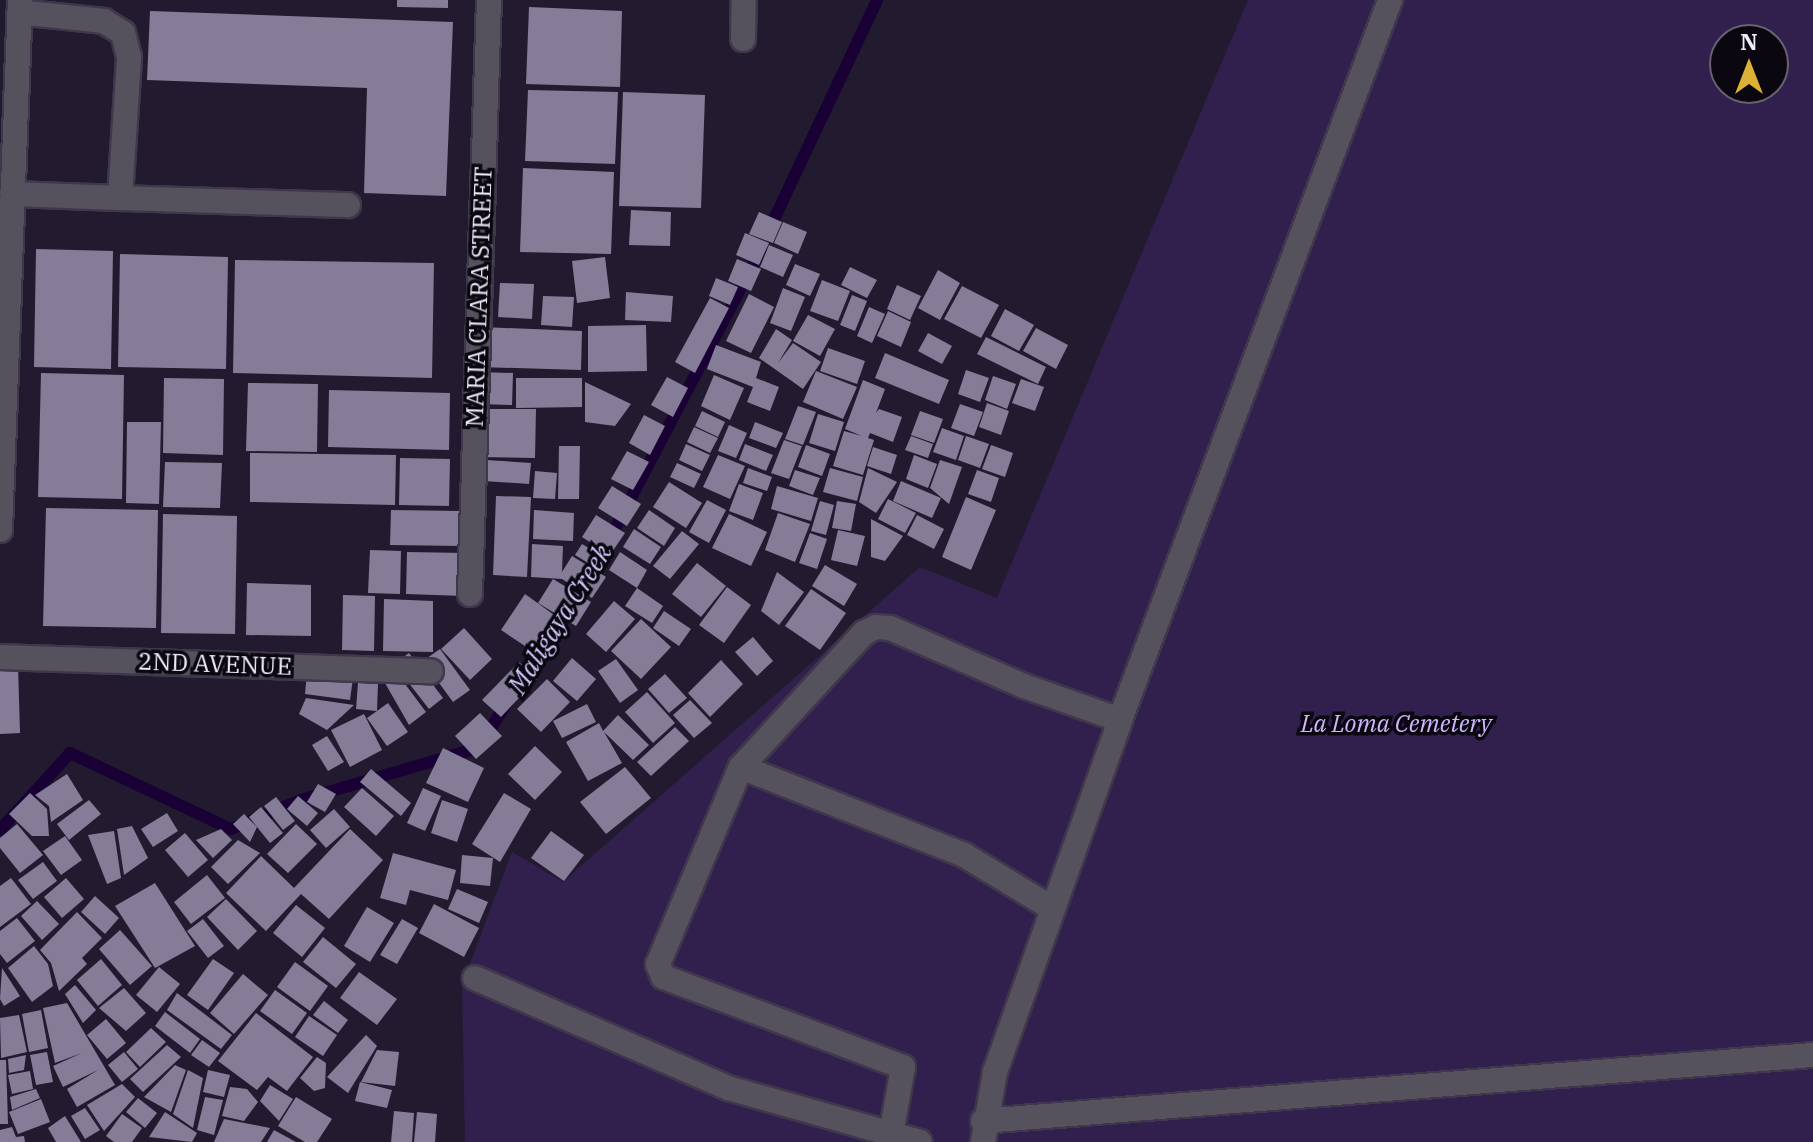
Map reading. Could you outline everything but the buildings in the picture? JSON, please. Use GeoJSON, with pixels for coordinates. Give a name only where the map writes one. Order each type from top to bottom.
{"type":"FeatureCollection","features":[{"type":"Feature","properties":{"kind":"street","name":"MARIA CLARA STREET"},"geometry":{"type":"LineString","coordinates":[[470,594],[489,0]]}},
{"type":"Feature","properties":{"kind":"street"},"geometry":{"type":"LineString","coordinates":[[743,39],[744,0]]}},
{"type":"Feature","properties":{"kind":"street"},"geometry":{"type":"LineString","coordinates":[[1390,0],[1120,720],[995,1072],[983,1132],[1813,1055]]}},
{"type":"Feature","properties":{"kind":"street"},"geometry":{"type":"LineString","coordinates":[[0,530],[19,6],[104,21],[123,33],[129,57],[120,198]]}},
{"type":"Feature","properties":{"kind":"street"},"geometry":{"type":"LineString","coordinates":[[12,194],[348,205]]}},
{"type":"Feature","properties":{"kind":"street"},"geometry":{"type":"LineString","coordinates":[[891,1134],[903,1067],[663,977],[658,964],[741,767],[864,633],[876,627],[890,628],[1024,686],[1120,720]]}},
{"type":"Feature","properties":{"kind":"street","name":"2ND AVENUE"},"geometry":{"type":"LineString","coordinates":[[0,657],[431,671]]}},
{"type":"Feature","properties":{"kind":"street"},"geometry":{"type":"LineString","coordinates":[[741,767],[964,855],[1053,909]]}},
{"type":"Feature","properties":{"kind":"street"},"geometry":{"type":"LineString","coordinates":[[475,978],[728,1088],[920,1142]]}},
{"type":"Feature","properties":{"kind":"green space","name":"La Loma Cemetery"},"geometry":{"type":"Polygon","coordinates":[[[1248,0],[1813,0],[1813,1142],[465,1142],[462,985],[512,852],[563,882],[920,567],[997,598],[1248,0]]]}},
{"type":"Feature","properties":{"kind":"waterway","name":"Maligaya Creek"},"geometry":{"type":"LineString","coordinates":[[768,232],[877,0]]}},
{"type":"Feature","properties":{"kind":"waterway","name":"Maligaya Creek"},"geometry":{"type":"LineString","coordinates":[[520,684],[598,561],[761,249]]}},
{"type":"Feature","properties":{"kind":"waterway","name":"Maligaya Creek"},"geometry":{"type":"LineString","coordinates":[[0,830],[70,753],[231,829],[301,800],[478,748],[507,703]]}}]}
